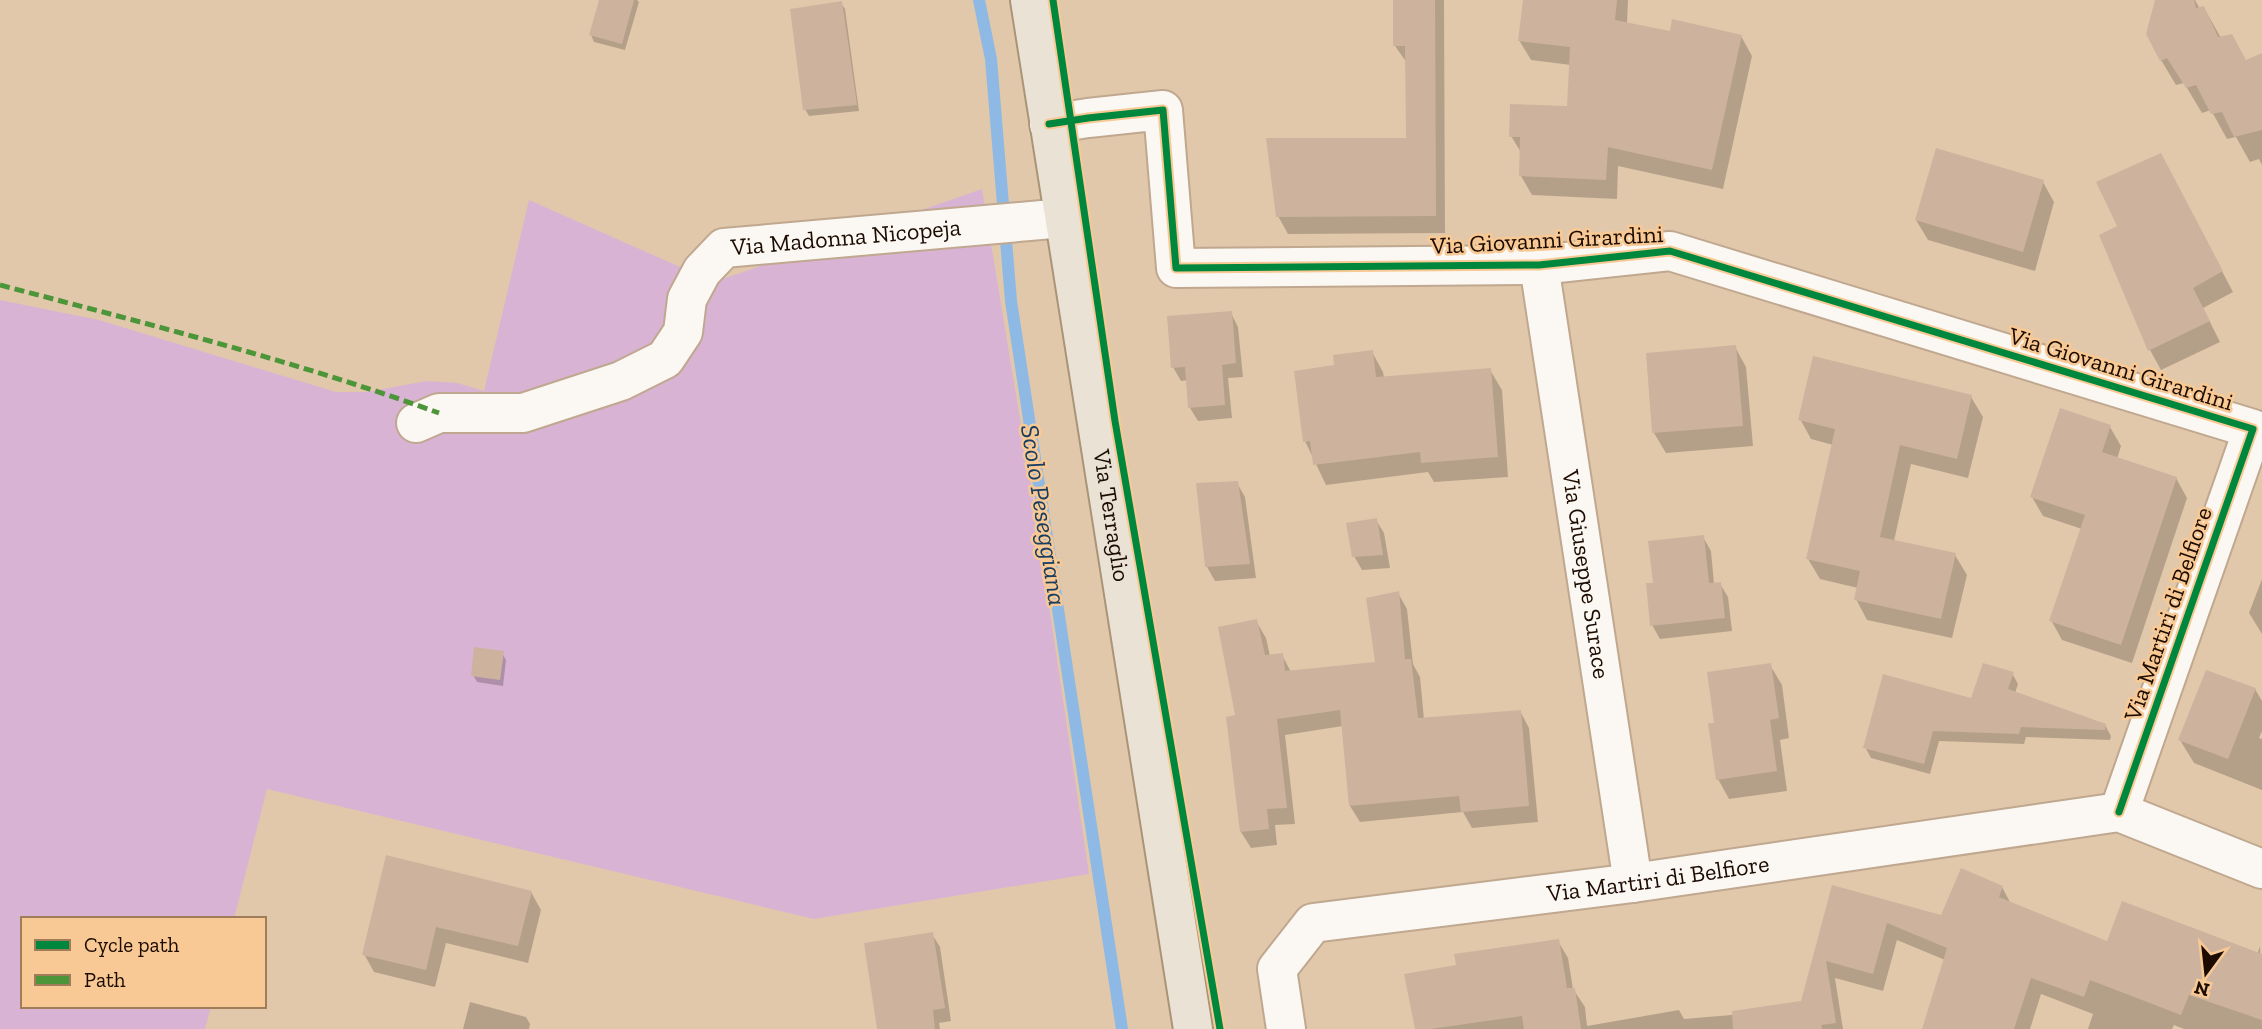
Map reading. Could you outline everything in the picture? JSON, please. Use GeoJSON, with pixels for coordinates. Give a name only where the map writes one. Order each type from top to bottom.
{"type":"FeatureCollection","features":[{"type":"Feature","properties":{"kind":"main road","name":"Via Terraglio"},"geometry":{"type":"LineString","coordinates":[[1030,0],[1049,124],[1045,219],[1193,1029]]}},
{"type":"Feature","properties":{"kind":"street","name":"Via Giovanni Girardini"},"geometry":{"type":"LineString","coordinates":[[1049,124],[1088,117],[1163,110],[1176,268],[1539,265],[1670,251],[2253,429]]}},
{"type":"Feature","properties":{"kind":"street","name":"Via Madonna Nicopeja"},"geometry":{"type":"LineString","coordinates":[[416,423],[439,413],[523,413],[621,381],[664,359],[683,332],[687,299],[697,280],[724,248],[1045,219]]}},
{"type":"Feature","properties":{"kind":"street","name":"Via Giuseppe Surace"},"geometry":{"type":"LineString","coordinates":[[1539,265],[1633,883]]}},
{"type":"Feature","properties":{"kind":"street","name":"Via Martiri di Belfiore"},"geometry":{"type":"LineString","coordinates":[[1286,1029],[1277,969],[1314,923],[1633,883],[2119,812],[2253,429]]}},
{"type":"Feature","properties":{"kind":"street"},"geometry":{"type":"LineString","coordinates":[[2119,812],[2262,869]]}},
{"type":"Feature","properties":{"kind":"shaded area"},"geometry":{"type":"Polygon","coordinates":[[[982,189],[1031,485],[1089,874],[814,919],[267,789],[235,917],[21,917],[21,1008],[210,1008],[205,1029],[0,1029],[0,300],[99,320],[336,392],[366,392],[427,381],[457,383],[484,391],[529,200],[714,282],[982,189]]]}},
{"type":"Feature","properties":{"kind":"building"},"geometry":{"type":"Polygon","coordinates":[[[599,0],[634,0],[622,44],[589,35],[599,0]]]}},
{"type":"Feature","properties":{"kind":"building"},"geometry":{"type":"Polygon","coordinates":[[[1393,0],[1435,0],[1436,216],[1276,217],[1266,138],[1406,138],[1405,46],[1393,46],[1393,0]]]}},
{"type":"Feature","properties":{"kind":"building"},"geometry":{"type":"Polygon","coordinates":[[[1523,0],[1617,0],[1615,20],[1670,31],[1672,19],[1742,35],[1712,170],[1608,147],[1606,180],[1519,176],[1520,137],[1509,137],[1510,104],[1567,106],[1570,47],[1518,41],[1523,0]]]}},
{"type":"Feature","properties":{"kind":"building"},"geometry":{"type":"Polygon","coordinates":[[[2155,0],[2194,0],[2196,8],[2204,6],[2218,37],[2232,34],[2246,60],[2262,53],[2262,130],[2234,137],[2222,112],[2211,114],[2196,85],[2186,88],[2167,58],[2160,61],[2146,34],[2155,0]]]}},
{"type":"Feature","properties":{"kind":"building"},"geometry":{"type":"Polygon","coordinates":[[[842,1],[857,105],[803,110],[790,9],[842,1]]]}},
{"type":"Feature","properties":{"kind":"building"},"geometry":{"type":"Polygon","coordinates":[[[1936,148],[2044,180],[2023,252],[1915,220],[1936,148]]]}},
{"type":"Feature","properties":{"kind":"building"},"geometry":{"type":"Polygon","coordinates":[[[2161,153],[2223,271],[2193,288],[2210,321],[2148,351],[2099,235],[2117,226],[2096,182],[2161,153]]]}},
{"type":"Feature","properties":{"kind":"building"},"geometry":{"type":"Polygon","coordinates":[[[1232,311],[1236,363],[1222,365],[1225,405],[1188,408],[1185,367],[1171,368],[1167,316],[1232,311]]]}},
{"type":"Feature","properties":{"kind":"building"},"geometry":{"type":"Polygon","coordinates":[[[1736,345],[1743,426],[1652,433],[1646,353],[1736,345]]]}},
{"type":"Feature","properties":{"kind":"building"},"geometry":{"type":"Polygon","coordinates":[[[1373,350],[1376,377],[1491,368],[1498,457],[1421,463],[1420,452],[1313,465],[1310,441],[1303,442],[1294,371],[1334,365],[1333,355],[1373,350]]]}},
{"type":"Feature","properties":{"kind":"building"},"geometry":{"type":"Polygon","coordinates":[[[1813,356],[1972,395],[1957,459],[1900,445],[1880,537],[1956,553],[1941,619],[1854,600],[1860,571],[1806,559],[1835,429],[1798,420],[1813,356]]]}},
{"type":"Feature","properties":{"kind":"building"},"geometry":{"type":"Polygon","coordinates":[[[2060,408],[2111,425],[2102,452],[2177,477],[2121,645],[2049,621],[2085,515],[2030,497],[2060,408]]]}},
{"type":"Feature","properties":{"kind":"building"},"geometry":{"type":"Polygon","coordinates":[[[1238,481],[1250,564],[1205,567],[1196,483],[1238,481]]]}},
{"type":"Feature","properties":{"kind":"building"},"geometry":{"type":"Polygon","coordinates":[[[1377,518],[1383,555],[1352,557],[1346,523],[1377,518]]]}},
{"type":"Feature","properties":{"kind":"building"},"geometry":{"type":"Polygon","coordinates":[[[1704,535],[1709,583],[1721,582],[1725,618],[1650,626],[1646,583],[1653,583],[1648,541],[1704,535]]]}},
{"type":"Feature","properties":{"kind":"building"},"geometry":{"type":"Polygon","coordinates":[[[1399,591],[1405,659],[1411,659],[1418,718],[1521,710],[1529,806],[1461,812],[1459,796],[1349,806],[1340,710],[1277,719],[1287,808],[1267,809],[1269,829],[1240,832],[1226,717],[1235,715],[1218,627],[1257,619],[1265,655],[1283,653],[1285,671],[1375,662],[1366,598],[1399,591]]]}},
{"type":"Feature","properties":{"kind":"building"},"geometry":{"type":"Polygon","coordinates":[[[474,647],[504,651],[500,680],[471,676],[474,647]]]}},
{"type":"Feature","properties":{"kind":"building"},"geometry":{"type":"Polygon","coordinates":[[[1771,663],[1779,718],[1770,720],[1777,771],[1716,780],[1708,723],[1714,723],[1707,672],[1771,663]]]}},
{"type":"Feature","properties":{"kind":"building"},"geometry":{"type":"Polygon","coordinates":[[[1983,663],[2014,672],[2008,689],[2106,724],[2105,730],[2021,727],[2019,734],[1933,731],[1924,764],[1863,748],[1883,674],[1971,698],[1983,663]]]}},
{"type":"Feature","properties":{"kind":"building"},"geometry":{"type":"Polygon","coordinates":[[[2206,670],[2256,688],[2228,759],[2178,740],[2206,670]]]}},
{"type":"Feature","properties":{"kind":"building"},"geometry":{"type":"Polygon","coordinates":[[[386,855],[532,891],[518,946],[436,927],[426,970],[362,955],[386,855]]]}},
{"type":"Feature","properties":{"kind":"building"},"geometry":{"type":"Polygon","coordinates":[[[1961,868],[2003,886],[1999,897],[2107,941],[2122,901],[2262,954],[2262,1020],[2189,995],[2181,1015],[2090,980],[2084,997],[2031,978],[2014,1029],[1922,1029],[1947,948],[1887,923],[1873,974],[1826,961],[1836,1023],[1821,1025],[1822,1029],[1733,1029],[1732,1011],[1801,1001],[1832,885],[1941,915],[1961,868]]]}},
{"type":"Feature","properties":{"kind":"building"},"geometry":{"type":"Polygon","coordinates":[[[933,932],[945,1008],[933,1010],[935,1029],[877,1029],[864,943],[933,932]]]}},
{"type":"Feature","properties":{"kind":"building"},"geometry":{"type":"Polygon","coordinates":[[[1559,939],[1567,988],[1575,988],[1581,1029],[1524,1029],[1522,1016],[1415,1029],[1404,974],[1456,965],[1454,954],[1559,939]]]}},
{"type":"Feature","properties":{"kind":"waterway","name":"Scolo Peseggiana"},"geometry":{"type":"LineString","coordinates":[[979,0],[991,59],[1011,301],[1122,1029]]}},
{"type":"Feature","properties":{"kind":"marked path"},"geometry":{"type":"LineString","coordinates":[[0,285],[276,360],[439,413]]}},
{"type":"Feature","properties":{"kind":"cycle path"},"geometry":{"type":"LineString","coordinates":[[1053,0],[1115,421],[1220,1029]]}},
{"type":"Feature","properties":{"kind":"cycle path"},"geometry":{"type":"LineString","coordinates":[[1049,124],[1163,110],[1176,268],[1539,265],[1670,251],[2253,429],[2119,812]]}}]}
